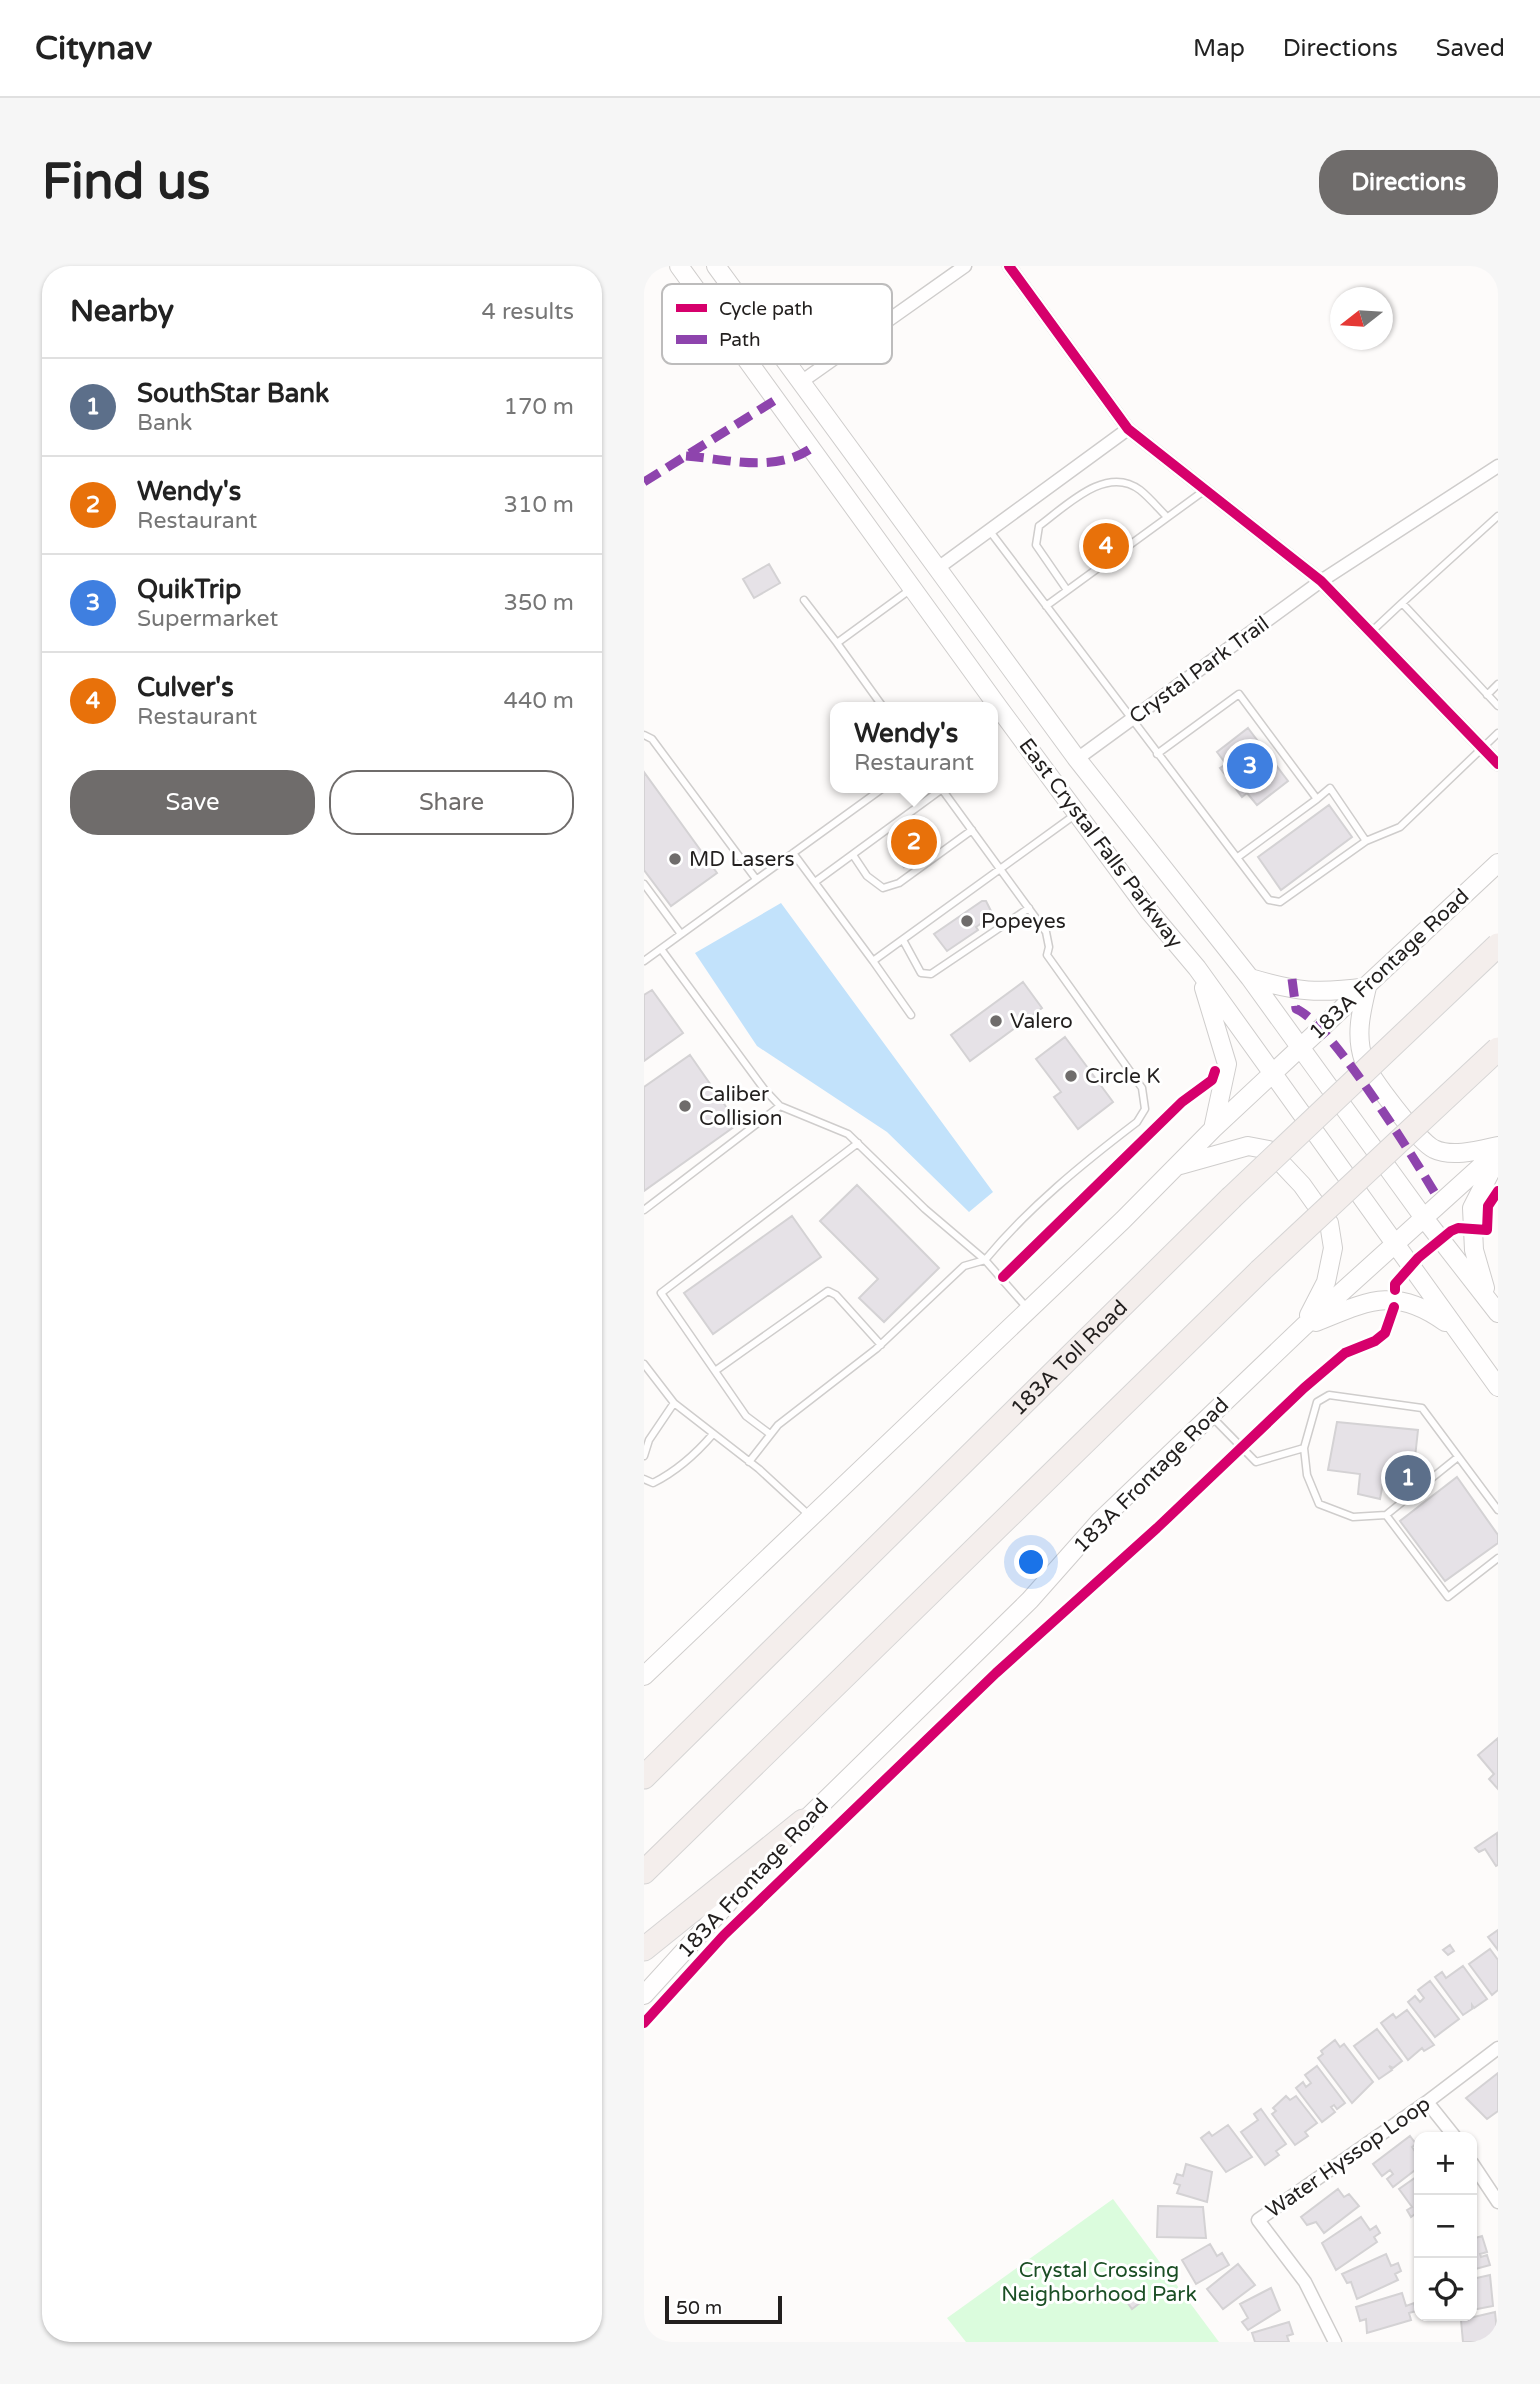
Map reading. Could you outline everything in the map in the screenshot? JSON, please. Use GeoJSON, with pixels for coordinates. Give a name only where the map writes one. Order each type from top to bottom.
{"type":"FeatureCollection","features":[{"type":"Feature","properties":{"kind":"highway","name":"183A Toll Road"},"geometry":{"type":"LineString","coordinates":[[644,1777],[1231,1198],[1498,945]]}},
{"type":"Feature","properties":{"kind":"highway"},"geometry":{"type":"LineString","coordinates":[[644,1872],[1260,1271],[1498,1049]]}},
{"type":"Feature","properties":{"kind":"highway"},"geometry":{"type":"LineString","coordinates":[[644,1950],[803,1821]]}},
{"type":"Feature","properties":{"kind":"main road","name":"East Crystal Falls Parkway"},"geometry":{"type":"LineString","coordinates":[[679,266],[692,284]]}},
{"type":"Feature","properties":{"kind":"main road","name":"East Crystal Falls Parkway"},"geometry":{"type":"LineString","coordinates":[[716,266],[729,284]]}},
{"type":"Feature","properties":{"kind":"main road","name":"East Crystal Falls Parkway"},"geometry":{"type":"LineString","coordinates":[[752,364],[996,702]]}},
{"type":"Feature","properties":{"kind":"main road","name":"East Crystal Falls Parkway"},"geometry":{"type":"LineString","coordinates":[[788,364],[1077,759],[1250,978],[1424,1218],[1493,1306]]}},
{"type":"Feature","properties":{"kind":"main road"},"geometry":{"type":"LineString","coordinates":[[778,399],[801,382]]}},
{"type":"Feature","properties":{"kind":"main road"},"geometry":{"type":"LineString","coordinates":[[913,587],[938,568]]}},
{"type":"Feature","properties":{"kind":"main road","name":"East Crystal Falls Parkway"},"geometry":{"type":"LineString","coordinates":[[998,704],[1149,911],[1197,968],[1498,1387]]}},
{"type":"Feature","properties":{"kind":"main road","name":"183A Frontage Road"},"geometry":{"type":"LineString","coordinates":[[644,1676],[1029,1310],[1213,1129],[1498,863]]}},
{"type":"Feature","properties":{"kind":"main road"},"geometry":{"type":"LineString","coordinates":[[1197,968],[1227,1064],[1213,1129]]}},
{"type":"Feature","properties":{"kind":"main road"},"geometry":{"type":"LineString","coordinates":[[1250,978],[1293,991],[1327,993],[1367,986],[1358,1026],[1364,1063],[1406,1122],[1434,1150],[1457,1153],[1498,1148]]}},
{"type":"Feature","properties":{"kind":"main road"},"geometry":{"type":"LineString","coordinates":[[1176,1166],[1248,1146],[1269,1150],[1302,1185],[1329,1223],[1333,1248],[1326,1282],[1303,1327]]}},
{"type":"Feature","properties":{"kind":"main road","name":"183A Frontage Road"},"geometry":{"type":"LineString","coordinates":[[644,1995],[803,1821],[1030,1600],[1100,1521],[1303,1327],[1498,1148]]}},
{"type":"Feature","properties":{"kind":"main road"},"geometry":{"type":"LineString","coordinates":[[1493,1306],[1474,1250],[1472,1208],[1498,1157]]}},
{"type":"Feature","properties":{"kind":"main road"},"geometry":{"type":"LineString","coordinates":[[1303,1327],[1357,1305],[1376,1299],[1394,1298],[1429,1311],[1457,1331]]}},
{"type":"Feature","properties":{"kind":"street"},"geometry":{"type":"LineString","coordinates":[[892,318],[965,266]]}},
{"type":"Feature","properties":{"kind":"street"},"geometry":{"type":"LineString","coordinates":[[1010,266],[1128,429],[1321,581],[1498,764]]}},
{"type":"Feature","properties":{"kind":"street"},"geometry":{"type":"LineString","coordinates":[[801,382],[826,364]]}},
{"type":"Feature","properties":{"kind":"street"},"geometry":{"type":"LineString","coordinates":[[938,568],[1128,429]]}},
{"type":"Feature","properties":{"kind":"street","name":"Crystal Park Trail"},"geometry":{"type":"LineString","coordinates":[[1077,759],[1321,581],[1498,466]]}},
{"type":"Feature","properties":{"kind":"street","name":"Water Hyssop Loop"},"geometry":{"type":"LineString","coordinates":[[1335,2342],[1305,2282],[1258,2220],[1427,2102],[1498,2048]]}},
{"type":"Feature","properties":{"kind":"street"},"geometry":{"type":"LineString","coordinates":[[1427,2102],[1451,2132]]}},
{"type":"Feature","properties":{"kind":"street"},"geometry":{"type":"LineString","coordinates":[[1477,2170],[1498,2202]]}},
{"type":"Feature","properties":{"kind":"street","name":"Water Hyssop Loop"},"geometry":{"type":"LineString","coordinates":[[1321,2318],[1323,2342]]}},
{"type":"Feature","properties":{"kind":"lane"},"geometry":{"type":"LineString","coordinates":[[1067,590],[1036,545],[1039,526],[1096,485],[1115,482],[1138,488],[1167,517]]}},
{"type":"Feature","properties":{"kind":"lane"},"geometry":{"type":"LineString","coordinates":[[1046,606],[1205,490]]}},
{"type":"Feature","properties":{"kind":"lane"},"geometry":{"type":"LineString","coordinates":[[1370,633],[1497,518]]}},
{"type":"Feature","properties":{"kind":"lane"},"geometry":{"type":"LineString","coordinates":[[989,530],[1269,901],[1280,902],[1366,841],[1400,827],[1498,733]]}},
{"type":"Feature","properties":{"kind":"lane"},"geometry":{"type":"LineString","coordinates":[[838,643],[913,587]]}},
{"type":"Feature","properties":{"kind":"lane"},"geometry":{"type":"LineString","coordinates":[[804,600],[879,702]]}},
{"type":"Feature","properties":{"kind":"lane"},"geometry":{"type":"LineString","coordinates":[[1402,603],[1498,706]]}},
{"type":"Feature","properties":{"kind":"lane"},"geometry":{"type":"LineString","coordinates":[[1487,695],[1498,684]]}},
{"type":"Feature","properties":{"kind":"lane"},"geometry":{"type":"LineString","coordinates":[[1157,754],[1239,694],[1317,799]]}},
{"type":"Feature","properties":{"kind":"lane"},"geometry":{"type":"LineString","coordinates":[[644,735],[652,739],[756,879]]}},
{"type":"Feature","properties":{"kind":"lane"},"geometry":{"type":"LineString","coordinates":[[1238,857],[1330,788],[1366,841]]}},
{"type":"Feature","properties":{"kind":"lane"},"geometry":{"type":"LineString","coordinates":[[644,961],[876,793]]}},
{"type":"Feature","properties":{"kind":"lane"},"geometry":{"type":"LineString","coordinates":[[815,882],[935,793]]}},
{"type":"Feature","properties":{"kind":"lane"},"geometry":{"type":"LineString","coordinates":[[748,1462],[778,1424],[881,1345],[964,1266],[985,1260],[1009,1231],[1066,1178],[1137,1122],[1145,1109],[1142,1088],[1047,955],[1049,947],[1046,932],[946,793]]}},
{"type":"Feature","properties":{"kind":"lane"},"geometry":{"type":"LineString","coordinates":[[873,961],[1077,813]]}},
{"type":"Feature","properties":{"kind":"lane"},"geometry":{"type":"LineString","coordinates":[[853,855],[867,876],[883,888],[899,883],[972,830]]}},
{"type":"Feature","properties":{"kind":"lane"},"geometry":{"type":"LineString","coordinates":[[793,853],[911,1015]]}},
{"type":"Feature","properties":{"kind":"lane"},"geometry":{"type":"LineString","coordinates":[[644,884],[681,934]]}},
{"type":"Feature","properties":{"kind":"lane"},"geometry":{"type":"LineString","coordinates":[[903,940],[912,961],[921,973],[932,974],[1029,908]]}},
{"type":"Feature","properties":{"kind":"lane"},"geometry":{"type":"LineString","coordinates":[[661,948],[764,1089],[780,1106],[848,1134],[925,1209],[985,1260],[1029,1310]]}},
{"type":"Feature","properties":{"kind":"lane"},"geometry":{"type":"LineString","coordinates":[[644,1210],[780,1106]]}},
{"type":"Feature","properties":{"kind":"lane"},"geometry":{"type":"LineString","coordinates":[[771,1434],[746,1416],[661,1293],[858,1143]]}},
{"type":"Feature","properties":{"kind":"lane"},"geometry":{"type":"LineString","coordinates":[[715,1371],[828,1291],[836,1295],[881,1345]]}},
{"type":"Feature","properties":{"kind":"lane"},"geometry":{"type":"LineString","coordinates":[[644,1364],[674,1402],[812,1517]]}},
{"type":"Feature","properties":{"kind":"lane"},"geometry":{"type":"LineString","coordinates":[[1458,1457],[1386,1515],[1353,1517],[1319,1504],[1307,1475],[1304,1448],[1317,1402],[1329,1395],[1422,1408],[1498,1510]]}},
{"type":"Feature","properties":{"kind":"lane"},"geometry":{"type":"LineString","coordinates":[[644,1456],[649,1440],[674,1402]]}},
{"type":"Feature","properties":{"kind":"lane"},"geometry":{"type":"LineString","coordinates":[[1210,1416],[1256,1462],[1304,1448]]}},
{"type":"Feature","properties":{"kind":"lane"},"geometry":{"type":"LineString","coordinates":[[644,1479],[653,1483],[669,1475],[694,1455],[713,1434]]}},
{"type":"Feature","properties":{"kind":"lane"},"geometry":{"type":"LineString","coordinates":[[1386,1515],[1448,1597],[1498,1558]]}},
{"type":"Feature","properties":{"kind":"green space","name":"Crystal Crossing Neighborhood Park"},"geometry":{"type":"Polygon","coordinates":[[[1113,2199],[1219,2342],[966,2342],[947,2318],[1113,2199]]]}},
{"type":"Feature","properties":{"kind":"water"},"geometry":{"type":"Polygon","coordinates":[[[781,903],[993,1192],[969,1212],[887,1132],[757,1046],[695,953],[781,903]]]}},
{"type":"Feature","properties":{"kind":"building"},"geometry":{"type":"Polygon","coordinates":[[[769,564],[780,583],[754,598],[743,579],[769,564]]]}},
{"type":"Feature","properties":{"kind":"building"},"geometry":{"type":"Polygon","coordinates":[[[1248,728],[1288,781],[1257,805],[1247,793],[1242,797],[1220,768],[1226,764],[1217,752],[1248,728]]]}},
{"type":"Feature","properties":{"kind":"building"},"geometry":{"type":"Polygon","coordinates":[[[644,772],[717,873],[671,906],[644,870],[644,772]]]}},
{"type":"Feature","properties":{"kind":"building"},"geometry":{"type":"Polygon","coordinates":[[[1329,805],[1352,837],[1281,890],[1258,857],[1329,805]]]}},
{"type":"Feature","properties":{"kind":"building"},"geometry":{"type":"Polygon","coordinates":[[[925,819],[939,837],[921,850],[923,853],[906,862],[908,864],[904,867],[889,846],[925,819]]]}},
{"type":"Feature","properties":{"kind":"building","name":"Popeyes"},"geometry":{"type":"Polygon","coordinates":[[[982,901],[986,901],[993,915],[976,927],[978,930],[947,951],[934,934],[982,901]]]}},
{"type":"Feature","properties":{"kind":"building","name":"Valero"},"geometry":{"type":"Polygon","coordinates":[[[1023,982],[1042,1008],[970,1061],[951,1035],[1023,982]]]}},
{"type":"Feature","properties":{"kind":"building"},"geometry":{"type":"Polygon","coordinates":[[[652,990],[683,1033],[644,1061],[644,995],[652,990]]]}},
{"type":"Feature","properties":{"kind":"building","name":"Circle K"},"geometry":{"type":"Polygon","coordinates":[[[1065,1037],[1113,1102],[1078,1129],[1054,1097],[1061,1092],[1036,1059],[1065,1037]]]}},
{"type":"Feature","properties":{"kind":"building","name":"Caliber Collision"},"geometry":{"type":"Polygon","coordinates":[[[690,1055],[738,1124],[644,1191],[644,1087],[690,1055]]]}},
{"type":"Feature","properties":{"kind":"building"},"geometry":{"type":"Polygon","coordinates":[[[857,1185],[939,1268],[884,1322],[859,1298],[878,1279],[820,1221],[857,1185]]]}},
{"type":"Feature","properties":{"kind":"building"},"geometry":{"type":"Polygon","coordinates":[[[792,1216],[821,1257],[713,1334],[684,1293],[792,1216]]]}},
{"type":"Feature","properties":{"kind":"building"},"geometry":{"type":"Polygon","coordinates":[[[1337,1422],[1418,1430],[1412,1485],[1384,1477],[1380,1499],[1358,1494],[1360,1474],[1328,1470],[1337,1422]]]}},
{"type":"Feature","properties":{"kind":"building"},"geometry":{"type":"Polygon","coordinates":[[[1457,1477],[1498,1535],[1498,1543],[1445,1581],[1400,1521],[1457,1477]]]}},
{"type":"Feature","properties":{"kind":"building"},"geometry":{"type":"Polygon","coordinates":[[[1498,1738],[1498,1789],[1489,1779],[1494,1774],[1478,1755],[1498,1738]]]}},
{"type":"Feature","properties":{"kind":"building"},"geometry":{"type":"Polygon","coordinates":[[[1497,1833],[1496,1866],[1485,1849],[1479,1852],[1475,1848],[1497,1833]]]}},
{"type":"Feature","properties":{"kind":"building"},"geometry":{"type":"Polygon","coordinates":[[[1498,1930],[1498,1950],[1488,1937],[1498,1930]]]}},
{"type":"Feature","properties":{"kind":"building"},"geometry":{"type":"Polygon","coordinates":[[[1450,1945],[1454,1951],[1448,1955],[1443,1950],[1450,1945]]]}},
{"type":"Feature","properties":{"kind":"building"},"geometry":{"type":"Polygon","coordinates":[[[1490,1949],[1498,1960],[1498,1990],[1492,1995],[1469,1964],[1490,1949]]]}},
{"type":"Feature","properties":{"kind":"building"},"geometry":{"type":"Polygon","coordinates":[[[1463,1966],[1487,1999],[1474,2008],[1472,2005],[1472,2009],[1463,2015],[1435,1977],[1442,1972],[1446,1978],[1463,1966]]]}},
{"type":"Feature","properties":{"kind":"building"},"geometry":{"type":"Polygon","coordinates":[[[1430,1981],[1459,2019],[1435,2037],[1408,2002],[1415,1996],[1420,2002],[1424,1998],[1418,1990],[1430,1981]]]}},
{"type":"Feature","properties":{"kind":"building"},"geometry":{"type":"Polygon","coordinates":[[[1407,2010],[1434,2045],[1424,2051],[1422,2048],[1408,2060],[1381,2023],[1393,2014],[1396,2018],[1407,2010]]]}},
{"type":"Feature","properties":{"kind":"building"},"geometry":{"type":"Polygon","coordinates":[[[1377,2029],[1402,2061],[1393,2068],[1389,2066],[1392,2070],[1379,2079],[1354,2046],[1377,2029]]]}},
{"type":"Feature","properties":{"kind":"building"},"geometry":{"type":"Polygon","coordinates":[[[1335,2040],[1340,2047],[1344,2044],[1373,2082],[1352,2103],[1318,2058],[1323,2054],[1321,2051],[1335,2040]]]}},
{"type":"Feature","properties":{"kind":"building"},"geometry":{"type":"Polygon","coordinates":[[[1317,2066],[1345,2103],[1337,2109],[1334,2105],[1331,2107],[1335,2112],[1322,2122],[1296,2088],[1303,2082],[1306,2087],[1311,2083],[1305,2075],[1317,2066]]]}},
{"type":"Feature","properties":{"kind":"building"},"geometry":{"type":"Polygon","coordinates":[[[1498,2073],[1498,2111],[1487,2119],[1466,2098],[1498,2073]]]}},
{"type":"Feature","properties":{"kind":"building"},"geometry":{"type":"Polygon","coordinates":[[[1286,2096],[1290,2100],[1296,2096],[1317,2123],[1305,2132],[1308,2136],[1295,2145],[1272,2114],[1276,2111],[1273,2108],[1286,2096]]]}},
{"type":"Feature","properties":{"kind":"building"},"geometry":{"type":"Polygon","coordinates":[[[1261,2109],[1286,2144],[1276,2151],[1279,2155],[1265,2165],[1241,2132],[1258,2120],[1254,2114],[1261,2109]]]}},
{"type":"Feature","properties":{"kind":"building"},"geometry":{"type":"Polygon","coordinates":[[[1228,2125],[1252,2157],[1226,2172],[1201,2138],[1209,2132],[1212,2136],[1228,2125]]]}},
{"type":"Feature","properties":{"kind":"building"},"geometry":{"type":"Polygon","coordinates":[[[1410,2136],[1414,2141],[1414,2171],[1393,2187],[1387,2179],[1393,2174],[1390,2170],[1382,2176],[1373,2164],[1410,2136]]]}},
{"type":"Feature","properties":{"kind":"building"},"geometry":{"type":"Polygon","coordinates":[[[1186,2164],[1212,2172],[1207,2202],[1177,2193],[1180,2185],[1174,2183],[1177,2174],[1183,2176],[1186,2164]]]}},
{"type":"Feature","properties":{"kind":"building"},"geometry":{"type":"Polygon","coordinates":[[[1414,2178],[1414,2215],[1411,2217],[1407,2210],[1412,2207],[1399,2189],[1414,2178]]]}},
{"type":"Feature","properties":{"kind":"building"},"geometry":{"type":"Polygon","coordinates":[[[1338,2189],[1344,2197],[1349,2194],[1359,2206],[1324,2233],[1316,2222],[1307,2225],[1301,2217],[1338,2189]]]}},
{"type":"Feature","properties":{"kind":"building"},"geometry":{"type":"Polygon","coordinates":[[[1158,2206],[1203,2207],[1206,2238],[1157,2237],[1158,2206]]]}},
{"type":"Feature","properties":{"kind":"building"},"geometry":{"type":"Polygon","coordinates":[[[1361,2217],[1370,2230],[1376,2226],[1380,2233],[1374,2237],[1377,2242],[1336,2270],[1322,2243],[1361,2217]]]}},
{"type":"Feature","properties":{"kind":"building"},"geometry":{"type":"Polygon","coordinates":[[[1482,2236],[1487,2252],[1480,2254],[1481,2257],[1487,2255],[1490,2265],[1477,2269],[1477,2258],[1477,2238],[1482,2236]]]}},
{"type":"Feature","properties":{"kind":"building"},"geometry":{"type":"Polygon","coordinates":[[[1210,2244],[1217,2256],[1222,2253],[1229,2265],[1196,2284],[1182,2260],[1210,2244]]]}},
{"type":"Feature","properties":{"kind":"building"},"geometry":{"type":"Polygon","coordinates":[[[1386,2254],[1391,2266],[1398,2263],[1401,2271],[1395,2274],[1398,2280],[1357,2299],[1351,2282],[1347,2283],[1342,2274],[1386,2254]]]}},
{"type":"Feature","properties":{"kind":"building"},"geometry":{"type":"Polygon","coordinates":[[[1238,2264],[1255,2285],[1223,2309],[1207,2289],[1238,2264]]]}},
{"type":"Feature","properties":{"kind":"building"},"geometry":{"type":"Polygon","coordinates":[[[1490,2275],[1493,2306],[1477,2309],[1477,2278],[1490,2275]]]}},
{"type":"Feature","properties":{"kind":"building"},"geometry":{"type":"Polygon","coordinates":[[[1271,2288],[1280,2310],[1248,2330],[1242,2322],[1248,2318],[1240,2304],[1271,2288]]]}},
{"type":"Feature","properties":{"kind":"building"},"geometry":{"type":"Polygon","coordinates":[[[1130,2289],[1141,2302],[1132,2309],[1122,2295],[1130,2289]]]}},
{"type":"Feature","properties":{"kind":"building"},"geometry":{"type":"Polygon","coordinates":[[[1402,2293],[1406,2306],[1414,2303],[1414,2312],[1409,2313],[1411,2320],[1367,2333],[1366,2319],[1360,2321],[1356,2307],[1402,2293]]]}},
{"type":"Feature","properties":{"kind":"building"},"geometry":{"type":"Polygon","coordinates":[[[1495,2312],[1498,2342],[1463,2342],[1461,2321],[1477,2321],[1477,2316],[1495,2312]]]}},
{"type":"Feature","properties":{"kind":"building"},"geometry":{"type":"Polygon","coordinates":[[[1289,2322],[1293,2334],[1287,2336],[1289,2342],[1255,2342],[1252,2333],[1289,2322]]]}},
{"type":"Feature","properties":{"kind":"marked path"},"geometry":{"type":"LineString","coordinates":[[644,482],[777,399]]}},
{"type":"Feature","properties":{"kind":"marked path"},"geometry":{"type":"LineString","coordinates":[[686,456],[768,463],[799,455],[813,447]]}},
{"type":"Feature","properties":{"kind":"marked path"},"geometry":{"type":"LineString","coordinates":[[1292,979],[1296,1009],[1311,1019],[1349,1063],[1436,1195]]}},
{"type":"Feature","properties":{"kind":"cycle path"},"geometry":{"type":"LineString","coordinates":[[1009,266],[1128,429],[1321,581],[1498,764]]}},
{"type":"Feature","properties":{"kind":"cycle path"},"geometry":{"type":"LineString","coordinates":[[1003,1277],[1182,1102],[1212,1080],[1215,1071]]}},
{"type":"Feature","properties":{"kind":"cycle path"},"geometry":{"type":"LineString","coordinates":[[1395,1290],[1395,1284],[1418,1258],[1451,1231],[1458,1228],[1487,1230],[1488,1206],[1498,1191]]}},
{"type":"Feature","properties":{"kind":"cycle path"},"geometry":{"type":"LineString","coordinates":[[644,2023],[724,1935],[996,1673],[1157,1528],[1304,1388],[1345,1353],[1375,1341],[1385,1333],[1394,1307]]}},
{"type":"Feature","properties":{"kind":"place","name":"Culver's"},"geometry":{"type":"Point","coordinates":[1106,546]}},
{"type":"Feature","properties":{"kind":"place","name":"QuikTrip"},"geometry":{"type":"Point","coordinates":[1250,766]}},
{"type":"Feature","properties":{"kind":"place","name":"Wendy's"},"geometry":{"type":"Point","coordinates":[914,842]}},
{"type":"Feature","properties":{"kind":"place","name":"MD Lasers"},"geometry":{"type":"Point","coordinates":[675,859]}},
{"type":"Feature","properties":{"kind":"place","name":"Popeyes"},"geometry":{"type":"Point","coordinates":[967,921]}},
{"type":"Feature","properties":{"kind":"place","name":"Valero"},"geometry":{"type":"Point","coordinates":[996,1021]}},
{"type":"Feature","properties":{"kind":"place","name":"Circle K"},"geometry":{"type":"Point","coordinates":[1071,1076]}},
{"type":"Feature","properties":{"kind":"place","name":"Caliber Collision"},"geometry":{"type":"Point","coordinates":[685,1106]}},
{"type":"Feature","properties":{"kind":"place","name":"SouthStar Bank"},"geometry":{"type":"Point","coordinates":[1408,1478]}}]}
